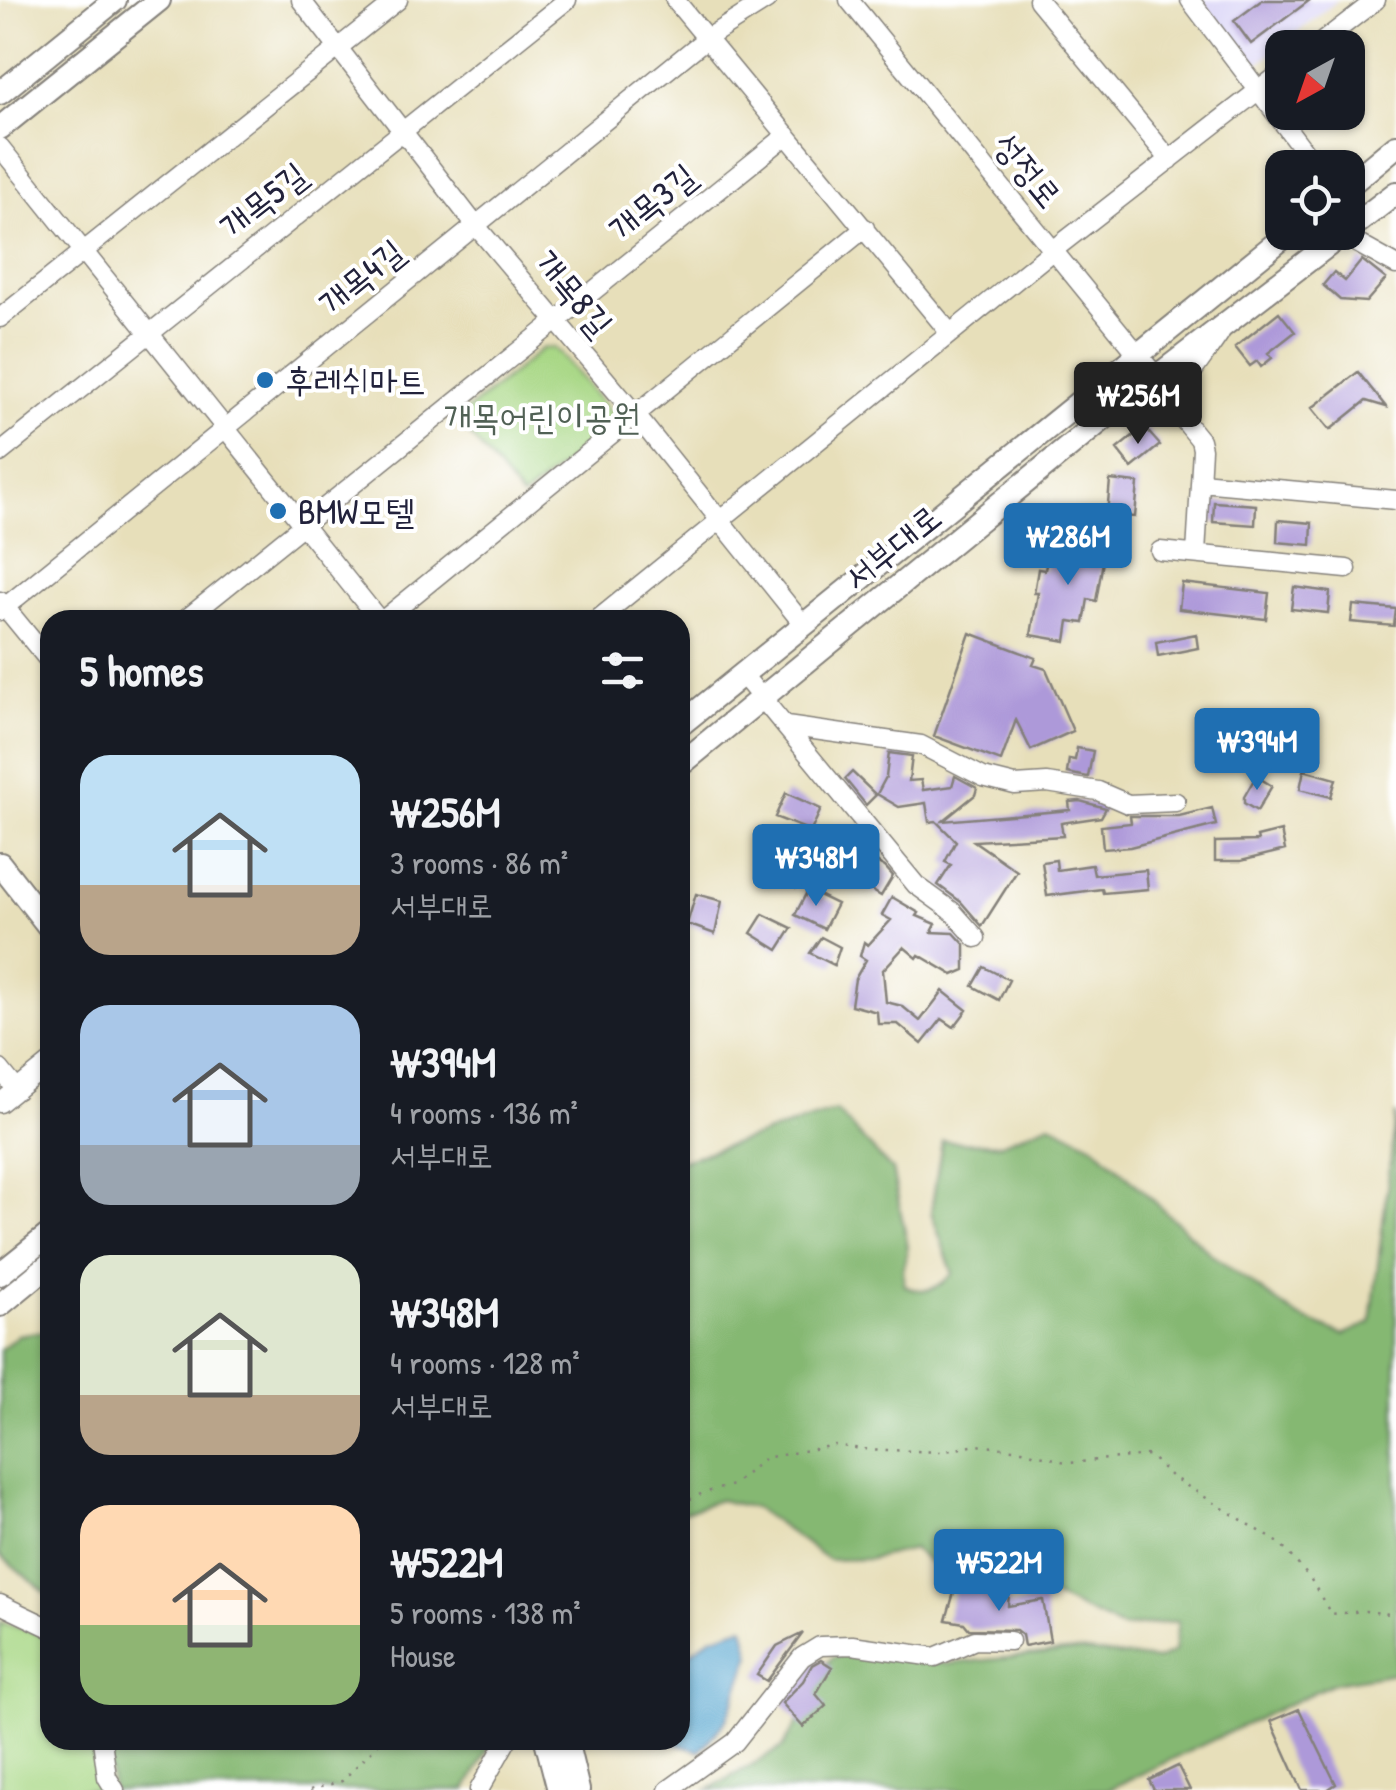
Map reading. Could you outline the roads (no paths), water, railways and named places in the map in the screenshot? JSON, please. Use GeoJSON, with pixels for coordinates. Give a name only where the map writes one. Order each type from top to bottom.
{"type":"FeatureCollection","features":[{"type":"Feature","properties":{"kind":"main road"},"geometry":{"type":"LineString","coordinates":[[0,93],[115,0]]}},
{"type":"Feature","properties":{"kind":"main road"},"geometry":{"type":"LineString","coordinates":[[0,128],[159,0]]}},
{"type":"Feature","properties":{"kind":"main road"},"geometry":{"type":"LineString","coordinates":[[1365,172],[1396,146]]}},
{"type":"Feature","properties":{"kind":"main road","name":"서부대로"},"geometry":{"type":"LineString","coordinates":[[1365,218],[1396,193]]}},
{"type":"Feature","properties":{"kind":"main road","name":"서부대로"},"geometry":{"type":"LineString","coordinates":[[690,717],[1268,250]]}},
{"type":"Feature","properties":{"kind":"main road","name":"서부대로"},"geometry":{"type":"LineString","coordinates":[[690,758],[1114,410],[1325,250]]}},
{"type":"Feature","properties":{"kind":"main road"},"geometry":{"type":"LineString","coordinates":[[0,864],[40,915]]}},
{"type":"Feature","properties":{"kind":"main road"},"geometry":{"type":"LineString","coordinates":[[0,1274],[40,1242]]}},
{"type":"Feature","properties":{"kind":"main road"},"geometry":{"type":"LineString","coordinates":[[0,1305],[40,1272]]}},
{"type":"Feature","properties":{"kind":"main road"},"geometry":{"type":"LineString","coordinates":[[549,1750],[559,1790]]}},
{"type":"Feature","properties":{"kind":"main road"},"geometry":{"type":"LineString","coordinates":[[568,1750],[578,1790]]}},
{"type":"Feature","properties":{"kind":"street","name":"개목8길"},"geometry":{"type":"LineString","coordinates":[[300,0],[400,132],[635,414],[803,624]]}},
{"type":"Feature","properties":{"kind":"street"},"geometry":{"type":"LineString","coordinates":[[0,318],[398,0]]}},
{"type":"Feature","properties":{"kind":"street","name":"개목5길"},"geometry":{"type":"LineString","coordinates":[[0,453],[567,0]]}},
{"type":"Feature","properties":{"kind":"street"},"geometry":{"type":"LineString","coordinates":[[675,0],[950,334]]}},
{"type":"Feature","properties":{"kind":"street","name":"개목4길"},"geometry":{"type":"LineString","coordinates":[[2,606],[707,38],[767,0]]}},
{"type":"Feature","properties":{"kind":"street","name":"성정로"},"geometry":{"type":"LineString","coordinates":[[848,0],[1158,379]]}},
{"type":"Feature","properties":{"kind":"street"},"geometry":{"type":"LineString","coordinates":[[1038,0],[1170,160]]}},
{"type":"Feature","properties":{"kind":"street"},"geometry":{"type":"LineString","coordinates":[[1190,0],[1302,150]]}},
{"type":"Feature","properties":{"kind":"street"},"geometry":{"type":"LineString","coordinates":[[1337,30],[1376,0]]}},
{"type":"Feature","properties":{"kind":"street"},"geometry":{"type":"LineString","coordinates":[[609,610],[1052,251],[1265,85]]}},
{"type":"Feature","properties":{"kind":"street","name":"개목3길"},"geometry":{"type":"LineString","coordinates":[[197,610],[787,135]]}},
{"type":"Feature","properties":{"kind":"street"},"geometry":{"type":"LineString","coordinates":[[0,147],[373,610]]}},
{"type":"Feature","properties":{"kind":"street"},"geometry":{"type":"LineString","coordinates":[[393,610],[864,228]]}},
{"type":"Feature","properties":{"kind":"street"},"geometry":{"type":"LineString","coordinates":[[1365,249],[1396,266]]}},
{"type":"Feature","properties":{"kind":"street"},"geometry":{"type":"LineString","coordinates":[[1174,408],[1178,392],[1222,329]]}},
{"type":"Feature","properties":{"kind":"street"},"geometry":{"type":"LineString","coordinates":[[1114,410],[1174,408]]}},
{"type":"Feature","properties":{"kind":"street"},"geometry":{"type":"LineString","coordinates":[[1174,408],[1200,440],[1202,482],[1196,554]]}},
{"type":"Feature","properties":{"kind":"street"},"geometry":{"type":"LineString","coordinates":[[1202,482],[1396,500]]}},
{"type":"Feature","properties":{"kind":"street"},"geometry":{"type":"LineString","coordinates":[[1160,550],[1348,569]]}},
{"type":"Feature","properties":{"kind":"street"},"geometry":{"type":"LineString","coordinates":[[2,606],[40,650]]}},
{"type":"Feature","properties":{"kind":"street"},"geometry":{"type":"LineString","coordinates":[[742,674],[916,885],[952,911],[976,938]]}},
{"type":"Feature","properties":{"kind":"street"},"geometry":{"type":"LineString","coordinates":[[786,726],[920,745],[983,777],[1015,784],[1047,784],[1098,792],[1128,804],[1176,802]]}},
{"type":"Feature","properties":{"kind":"street"},"geometry":{"type":"LineString","coordinates":[[0,1069],[17,1090]]}},
{"type":"Feature","properties":{"kind":"street"},"geometry":{"type":"LineString","coordinates":[[0,1103],[40,1071]]}},
{"type":"Feature","properties":{"kind":"street"},"geometry":{"type":"LineString","coordinates":[[0,1604],[40,1623]]}},
{"type":"Feature","properties":{"kind":"street"},"geometry":{"type":"LineString","coordinates":[[668,1790],[735,1742],[802,1657],[820,1646],[852,1645],[935,1656],[975,1640],[1010,1641]]}},
{"type":"Feature","properties":{"kind":"street"},"geometry":{"type":"LineString","coordinates":[[103,1750],[107,1777],[115,1790]]}},
{"type":"Feature","properties":{"kind":"street"},"geometry":{"type":"LineString","coordinates":[[479,1790],[501,1750]]}},
{"type":"Feature","properties":{"kind":"water"},"geometry":{"type":"Polygon","coordinates":[[[744,1626],[751,1655],[727,1719],[700,1751],[690,1748],[690,1653],[711,1637],[744,1626]]]}},
{"type":"Feature","properties":{"kind":"place","name":"후레쉬마트"},"geometry":{"type":"Point","coordinates":[265,380]}},
{"type":"Feature","properties":{"kind":"place","name":"BMW모텔"},"geometry":{"type":"Point","coordinates":[278,511]}},
{"type":"Feature","properties":{"kind":"park label","name":"개목어린이공원"},"geometry":{"type":"Point","coordinates":[542,416]}}]}
